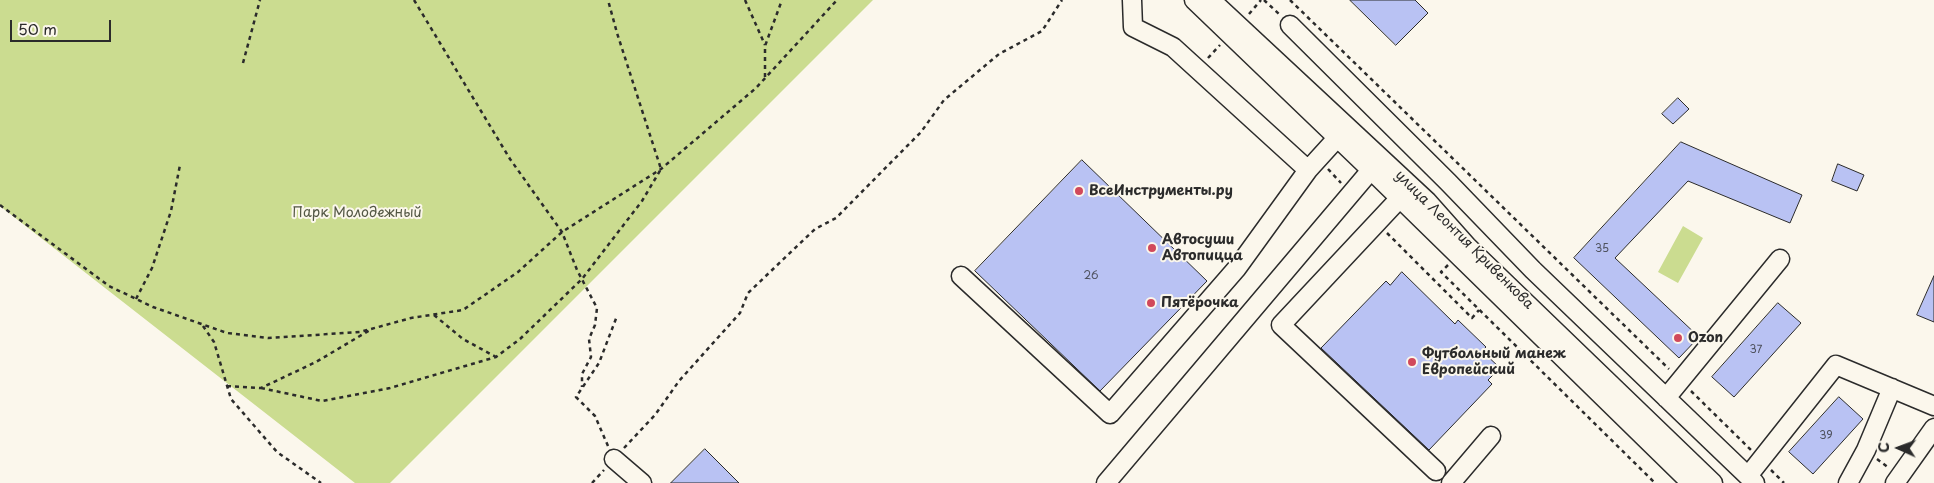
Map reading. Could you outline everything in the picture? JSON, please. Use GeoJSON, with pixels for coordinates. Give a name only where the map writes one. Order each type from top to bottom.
{"type":"FeatureCollection","features":[{"type":"Feature","properties":{"kind":"street"},"geometry":{"type":"LineString","coordinates":[[1132,0],[1133,27],[1173,47],[1313,164]]}},
{"type":"Feature","properties":{"kind":"street","name":"улица Леонтия Кривенкова"},"geometry":{"type":"LineString","coordinates":[[1194,0],[1338,137],[1692,483]]}},
{"type":"Feature","properties":{"kind":"street","name":"улица Леонтия Кривенкова"},"geometry":{"type":"LineString","coordinates":[[1211,0],[1427,201],[1467,246],[1714,483]]}},
{"type":"Feature","properties":{"kind":"street"},"geometry":{"type":"LineString","coordinates":[[1290,25],[1448,182],[1533,270],[1751,480],[1761,460],[1836,365],[1934,406]]}},
{"type":"Feature","properties":{"kind":"street"},"geometry":{"type":"LineString","coordinates":[[961,276],[1110,414],[1237,268],[1313,164],[1338,137]]}},
{"type":"Feature","properties":{"kind":"street"},"geometry":{"type":"LineString","coordinates":[[1106,483],[1371,170]]}},
{"type":"Feature","properties":{"kind":"street"},"geometry":{"type":"LineString","coordinates":[[1427,201],[1448,182]]}},
{"type":"Feature","properties":{"kind":"street"},"geometry":{"type":"LineString","coordinates":[[1400,198],[1281,325],[1436,471]]}},
{"type":"Feature","properties":{"kind":"street"},"geometry":{"type":"LineString","coordinates":[[1666,398],[1780,259]]}},
{"type":"Feature","properties":{"kind":"street"},"geometry":{"type":"LineString","coordinates":[[1848,483],[1866,450],[1892,388]]}},
{"type":"Feature","properties":{"kind":"street"},"geometry":{"type":"LineString","coordinates":[[1895,483],[1934,428]]}},
{"type":"Feature","properties":{"kind":"street"},"geometry":{"type":"LineString","coordinates":[[1451,483],[1491,436]]}},
{"type":"Feature","properties":{"kind":"street"},"geometry":{"type":"LineString","coordinates":[[614,459],[642,483]]}},
{"type":"Feature","properties":{"kind":"path"},"geometry":{"type":"LineString","coordinates":[[243,63],[260,0]]}},
{"type":"Feature","properties":{"kind":"path"},"geometry":{"type":"LineString","coordinates":[[414,0],[510,159],[562,232],[597,308],[595,325],[589,340],[591,357],[582,374],[582,387]]}},
{"type":"Feature","properties":{"kind":"path"},"geometry":{"type":"LineString","coordinates":[[227,386],[262,388],[322,401],[390,388],[496,357],[520,339],[582,279],[642,201],[661,169],[608,0]]}},
{"type":"Feature","properties":{"kind":"path"},"geometry":{"type":"LineString","coordinates":[[745,0],[765,46]]}},
{"type":"Feature","properties":{"kind":"path"},"geometry":{"type":"LineString","coordinates":[[765,79],[765,46],[782,0]]}},
{"type":"Feature","properties":{"kind":"path"},"geometry":{"type":"LineString","coordinates":[[0,205],[108,286],[153,307],[227,333],[268,338],[360,332],[411,318],[463,310],[518,272],[562,232],[661,169],[756,88],[837,0]]}},
{"type":"Feature","properties":{"kind":"path"},"geometry":{"type":"LineString","coordinates":[[592,483],[655,415],[679,381],[740,313],[748,293],[815,229],[836,218],[921,132],[944,100],[999,54],[1042,31],[1062,0]]}},
{"type":"Feature","properties":{"kind":"path"},"geometry":{"type":"LineString","coordinates":[[1247,15],[1262,0],[1290,25]]}},
{"type":"Feature","properties":{"kind":"path"},"geometry":{"type":"LineString","coordinates":[[1290,0],[1403,108],[1503,209],[1546,248],[1784,483]]}},
{"type":"Feature","properties":{"kind":"path"},"geometry":{"type":"LineString","coordinates":[[1313,164],[1351,194]]}},
{"type":"Feature","properties":{"kind":"path"},"geometry":{"type":"LineString","coordinates":[[136,299],[152,268],[171,211],[180,165]]}},
{"type":"Feature","properties":{"kind":"path"},"geometry":{"type":"LineString","coordinates":[[1377,222],[1472,318],[1479,310]]}},
{"type":"Feature","properties":{"kind":"path"},"geometry":{"type":"LineString","coordinates":[[434,315],[463,339],[496,357]]}},
{"type":"Feature","properties":{"kind":"path"},"geometry":{"type":"LineString","coordinates":[[614,459],[595,416],[576,397],[599,363],[617,316]]}},
{"type":"Feature","properties":{"kind":"path"},"geometry":{"type":"LineString","coordinates":[[202,324],[214,342],[231,399],[277,452],[321,483]]}},
{"type":"Feature","properties":{"kind":"path"},"geometry":{"type":"LineString","coordinates":[[262,388],[316,362],[374,328]]}},
{"type":"Feature","properties":{"kind":"green space","name":"Парк Молодежный"},"geometry":{"type":"Polygon","coordinates":[[[0,0],[873,0],[390,483],[355,483],[0,206],[0,0]]]}},
{"type":"Feature","properties":{"kind":"green space"},"geometry":{"type":"Polygon","coordinates":[[[1683,226],[1703,238],[1678,283],[1658,272],[1683,226]]]}},
{"type":"Feature","properties":{"kind":"building"},"geometry":{"type":"Polygon","coordinates":[[[1350,0],[1415,0],[1428,13],[1396,45],[1350,0]]]}},
{"type":"Feature","properties":{"kind":"building"},"geometry":{"type":"Polygon","coordinates":[[[1678,98],[1689,109],[1673,124],[1662,114],[1678,98]]]}},
{"type":"Feature","properties":{"kind":"building"},"geometry":{"type":"Polygon","coordinates":[[[1681,142],[1802,195],[1790,223],[1688,181],[1615,258],[1699,337],[1679,358],[1574,258],[1681,142]]]}},
{"type":"Feature","properties":{"kind":"building"},"geometry":{"type":"Polygon","coordinates":[[[1082,160],[1207,281],[1100,391],[975,271],[1082,160]]]}},
{"type":"Feature","properties":{"kind":"building"},"geometry":{"type":"Polygon","coordinates":[[[1838,164],[1864,175],[1857,191],[1832,181],[1838,164]]]}},
{"type":"Feature","properties":{"kind":"building","name":"Футбольный манеж Европейский"},"geometry":{"type":"Polygon","coordinates":[[[1402,272],[1455,324],[1458,320],[1486,347],[1482,351],[1500,368],[1488,380],[1492,384],[1429,450],[1321,348],[1386,281],[1390,285],[1402,272]]]}},
{"type":"Feature","properties":{"kind":"building"},"geometry":{"type":"Polygon","coordinates":[[[1934,276],[1934,322],[1917,315],[1934,276]]]}},
{"type":"Feature","properties":{"kind":"building"},"geometry":{"type":"Polygon","coordinates":[[[1778,303],[1801,323],[1734,397],[1712,377],[1778,303]]]}},
{"type":"Feature","properties":{"kind":"building"},"geometry":{"type":"Polygon","coordinates":[[[1839,397],[1863,419],[1813,474],[1789,452],[1839,397]]]}},
{"type":"Feature","properties":{"kind":"building"},"geometry":{"type":"Polygon","coordinates":[[[705,449],[739,483],[671,483],[705,449]]]}},
{"type":"Feature","properties":{"kind":"place","name":"ВсеИнструменты.ру"},"geometry":{"type":"Point","coordinates":[1079,191]}},
{"type":"Feature","properties":{"kind":"place","name":"Автосуши Автопицца"},"geometry":{"type":"Point","coordinates":[1152,248]}},
{"type":"Feature","properties":{"kind":"place","name":"Пятёрочка"},"geometry":{"type":"Point","coordinates":[1151,303]}},
{"type":"Feature","properties":{"kind":"place","name":"Ozon"},"geometry":{"type":"Point","coordinates":[1678,338]}},
{"type":"Feature","properties":{"kind":"place","name":"Футбольный манеж Европейский"},"geometry":{"type":"Point","coordinates":[1412,362]}}]}
